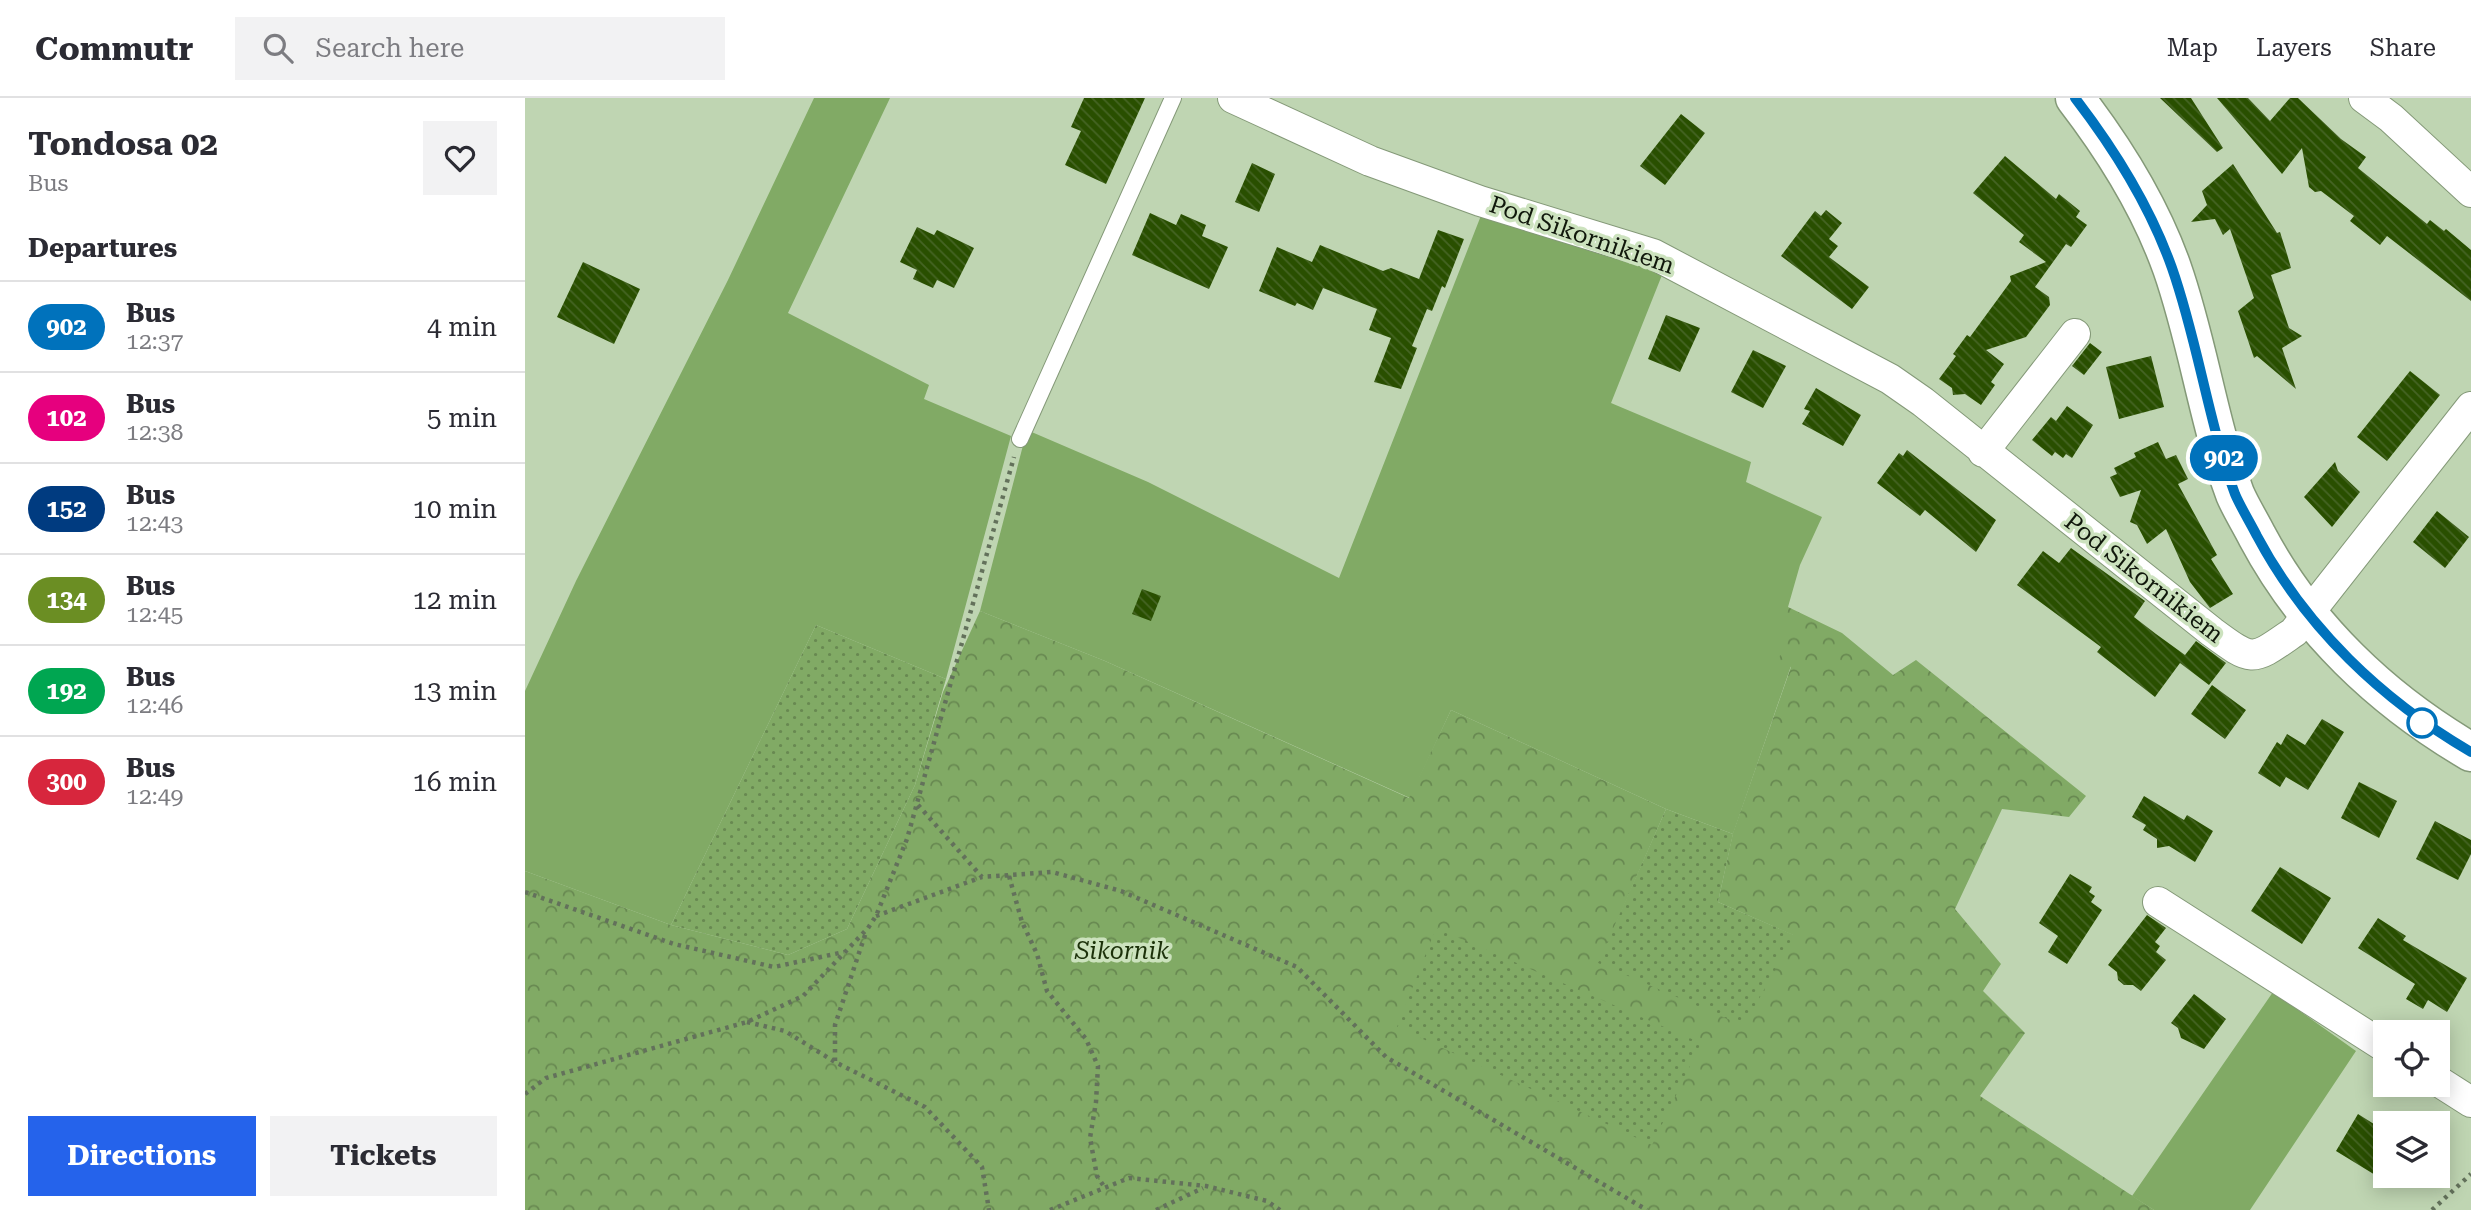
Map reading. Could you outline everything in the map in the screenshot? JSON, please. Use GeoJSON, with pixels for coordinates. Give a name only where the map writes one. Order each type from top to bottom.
{"type":"FeatureCollection","features":[{"type":"Feature","properties":{"kind":"street","name":"Pod Sikornikiem"},"geometry":{"type":"LineString","coordinates":[[1233,98],[1370,162],[1481,201],[1653,254],[1890,379],[2241,654],[2250,656],[2268,650],[2294,632],[2471,407]]}},
{"type":"Feature","properties":{"kind":"street"},"geometry":{"type":"LineString","coordinates":[[2075,98],[2116,154],[2157,231],[2172,269],[2236,496],[2267,555],[2308,615],[2386,695],[2426,726],[2471,752]]}},
{"type":"Feature","properties":{"kind":"street"},"geometry":{"type":"LineString","coordinates":[[2364,98],[2391,118],[2471,191]]}},
{"type":"Feature","properties":{"kind":"street"},"geometry":{"type":"LineString","coordinates":[[1983,452],[2075,334]]}},
{"type":"Feature","properties":{"kind":"street"},"geometry":{"type":"LineString","coordinates":[[2158,902],[2373,1039]]}},
{"type":"Feature","properties":{"kind":"street"},"geometry":{"type":"LineString","coordinates":[[2450,1089],[2471,1102]]}},
{"type":"Feature","properties":{"kind":"lane"},"geometry":{"type":"LineString","coordinates":[[1020,439],[1173,98]]}},
{"type":"Feature","properties":{"kind":"path"},"geometry":{"type":"LineString","coordinates":[[525,1094],[547,1078],[747,1022],[803,996],[868,928],[876,916],[907,839],[1020,439]]}},
{"type":"Feature","properties":{"kind":"path"},"geometry":{"type":"LineString","coordinates":[[917,804],[982,877]]}},
{"type":"Feature","properties":{"kind":"path"},"geometry":{"type":"LineString","coordinates":[[876,916],[982,877],[1052,872],[1121,891],[1297,967],[1386,1057],[1647,1210]]}},
{"type":"Feature","properties":{"kind":"path"},"geometry":{"type":"LineString","coordinates":[[1009,876],[1022,922],[1037,954],[1047,991],[1086,1039],[1098,1066],[1090,1138],[1097,1176],[1105,1188]]}},
{"type":"Feature","properties":{"kind":"path"},"geometry":{"type":"LineString","coordinates":[[525,892],[674,944],[775,967],[845,952]]}},
{"type":"Feature","properties":{"kind":"path"},"geometry":{"type":"LineString","coordinates":[[835,1062],[835,1025],[868,928]]}},
{"type":"Feature","properties":{"kind":"path"},"geometry":{"type":"LineString","coordinates":[[747,1022],[785,1031],[835,1062],[925,1108],[982,1167],[989,1210]]}},
{"type":"Feature","properties":{"kind":"path"},"geometry":{"type":"LineString","coordinates":[[2432,1210],[2471,1174]]}},
{"type":"Feature","properties":{"kind":"path"},"geometry":{"type":"LineString","coordinates":[[1050,1210],[1129,1178],[1206,1186],[1267,1200],[1280,1210]]}},
{"type":"Feature","properties":{"kind":"path"},"geometry":{"type":"LineString","coordinates":[[1157,1210],[1206,1186]]}},
{"type":"Feature","properties":{"kind":"green space"},"geometry":{"type":"Polygon","coordinates":[[[814,98],[890,98],[788,313],[929,385],[924,399],[1011,436],[946,679],[816,625],[671,925],[525,871],[525,691],[576,581],[728,280],[814,98]]]}},
{"type":"Feature","properties":{"kind":"green space"},"geometry":{"type":"Polygon","coordinates":[[[1482,213],[1664,270],[1611,403],[1751,462],[1746,482],[1822,517],[1800,565],[1788,607],[1791,666],[1733,834],[1666,809],[1451,710],[1410,798],[1105,661],[980,611],[1027,430],[1148,482],[1339,578],[1482,213]]]}},
{"type":"Feature","properties":{"kind":"green space","name":"Sikornik"},"geometry":{"type":"Polygon","coordinates":[[[1788,607],[1842,633],[1893,675],[1916,660],[2086,796],[2069,817],[2002,809],[1955,909],[2001,964],[1983,991],[2025,1033],[1980,1096],[2154,1210],[525,1210],[525,871],[671,925],[788,955],[847,929],[915,785],[943,692],[980,611],[1105,661],[1409,798],[1451,710],[1666,809],[1599,963],[1793,935],[1718,902],[1733,833],[1791,667],[1779,661],[1788,607]]]}},
{"type":"Feature","properties":{"kind":"green space"},"geometry":{"type":"Polygon","coordinates":[[[816,625],[946,679],[915,785],[847,929],[788,955],[671,925],[816,625]]]}},
{"type":"Feature","properties":{"kind":"green space"},"geometry":{"type":"Polygon","coordinates":[[[1666,809],[1733,834],[1718,902],[1794,935],[1744,1026],[1598,963],[1666,809]]]}},
{"type":"Feature","properties":{"kind":"green space"},"geometry":{"type":"Polygon","coordinates":[[[1436,928],[1701,1043],[1652,1145],[1397,1027],[1436,928]]]}},
{"type":"Feature","properties":{"kind":"green space"},"geometry":{"type":"Polygon","coordinates":[[[2273,992],[2356,1051],[2250,1210],[2154,1210],[2132,1196],[2273,992]]]}},
{"type":"Feature","properties":{"kind":"building"},"geometry":{"type":"Polygon","coordinates":[[[1084,98],[1145,98],[1106,184],[1065,165],[1081,131],[1071,127],[1084,98]]]}},
{"type":"Feature","properties":{"kind":"building"},"geometry":{"type":"Polygon","coordinates":[[[2160,98],[2191,98],[2223,148],[2217,152],[2160,98]]]}},
{"type":"Feature","properties":{"kind":"building"},"geometry":{"type":"Polygon","coordinates":[[[2217,98],[2248,98],[2270,121],[2290,98],[2298,98],[2341,139],[2366,157],[2358,168],[2427,224],[2430,220],[2444,231],[2446,229],[2471,250],[2471,301],[2387,236],[2380,245],[2350,221],[2354,216],[2321,191],[2315,192],[2309,187],[2302,148],[2282,174],[2217,98]]]}},
{"type":"Feature","properties":{"kind":"building"},"geometry":{"type":"Polygon","coordinates":[[[1681,114],[1705,133],[1665,185],[1640,166],[1681,114]]]}},
{"type":"Feature","properties":{"kind":"building"},"geometry":{"type":"Polygon","coordinates":[[[2005,156],[2056,199],[2059,194],[2080,211],[2076,217],[2087,225],[2071,247],[2066,244],[2035,287],[2049,297],[2050,305],[2026,337],[1986,350],[2004,364],[1991,382],[1995,385],[1981,405],[1965,394],[1953,395],[1952,388],[1939,379],[1956,356],[1953,354],[1967,335],[1970,337],[2011,281],[2010,276],[2046,262],[2019,242],[2024,235],[1973,193],[2005,156]]]}},
{"type":"Feature","properties":{"kind":"building"},"geometry":{"type":"Polygon","coordinates":[[[1252,163],[1275,174],[1259,212],[1235,202],[1252,163]]]}},
{"type":"Feature","properties":{"kind":"building"},"geometry":{"type":"Polygon","coordinates":[[[2233,164],[2277,233],[2280,232],[2291,268],[2271,275],[2289,328],[2302,336],[2282,348],[2296,389],[2257,356],[2254,358],[2238,311],[2254,298],[2230,229],[2223,235],[2215,219],[2191,222],[2207,205],[2202,191],[2233,164]]]}},
{"type":"Feature","properties":{"kind":"building"},"geometry":{"type":"Polygon","coordinates":[[[1826,210],[1842,223],[1829,239],[1838,246],[1829,257],[1869,287],[1852,309],[1781,256],[1815,211],[1821,216],[1826,210]]]}},
{"type":"Feature","properties":{"kind":"building"},"geometry":{"type":"Polygon","coordinates":[[[1150,213],[1176,225],[1181,214],[1206,225],[1202,236],[1228,247],[1209,289],[1132,255],[1150,213]]]}},
{"type":"Feature","properties":{"kind":"building"},"geometry":{"type":"Polygon","coordinates":[[[917,227],[934,235],[937,230],[974,248],[954,288],[937,280],[933,288],[913,279],[917,270],[900,262],[917,227]]]}},
{"type":"Feature","properties":{"kind":"building"},"geometry":{"type":"Polygon","coordinates":[[[1438,230],[1464,239],[1445,288],[1442,286],[1432,311],[1427,309],[1412,346],[1417,348],[1401,389],[1374,382],[1391,338],[1369,330],[1377,309],[1323,288],[1313,310],[1297,303],[1295,306],[1259,291],[1277,247],[1312,262],[1320,245],[1383,271],[1391,268],[1419,279],[1438,230]]]}},
{"type":"Feature","properties":{"kind":"building"},"geometry":{"type":"Polygon","coordinates":[[[583,262],[640,289],[614,344],[557,317],[583,262]]]}},
{"type":"Feature","properties":{"kind":"building"},"geometry":{"type":"Polygon","coordinates":[[[1666,315],[1700,328],[1680,372],[1648,359],[1666,315]]]}},
{"type":"Feature","properties":{"kind":"building"},"geometry":{"type":"Polygon","coordinates":[[[2090,343],[2102,352],[2084,375],[2072,366],[2090,343]]]}},
{"type":"Feature","properties":{"kind":"building"},"geometry":{"type":"Polygon","coordinates":[[[1753,350],[1786,366],[1763,408],[1731,392],[1753,350]]]}},
{"type":"Feature","properties":{"kind":"building"},"geometry":{"type":"Polygon","coordinates":[[[2151,356],[2164,407],[2119,419],[2106,367],[2151,356]]]}},
{"type":"Feature","properties":{"kind":"building"},"geometry":{"type":"Polygon","coordinates":[[[2410,371],[2440,395],[2387,461],[2357,437],[2410,371]]]}},
{"type":"Feature","properties":{"kind":"building"},"geometry":{"type":"Polygon","coordinates":[[[1816,388],[1861,415],[1843,446],[1802,424],[1810,411],[1804,409],[1816,388]]]}},
{"type":"Feature","properties":{"kind":"building"},"geometry":{"type":"Polygon","coordinates":[[[2067,406],[2093,425],[2072,458],[2066,454],[2063,458],[2055,452],[2052,456],[2032,440],[2051,417],[2056,421],[2067,406]]]}},
{"type":"Feature","properties":{"kind":"building"},"geometry":{"type":"Polygon","coordinates":[[[2158,442],[2166,459],[2176,455],[2188,479],[2178,484],[2217,555],[2211,559],[2233,594],[2210,608],[2190,582],[2166,529],[2147,544],[2137,525],[2130,522],[2141,490],[2120,497],[2110,477],[2117,474],[2114,468],[2136,457],[2134,453],[2158,442]]]}},
{"type":"Feature","properties":{"kind":"building"},"geometry":{"type":"Polygon","coordinates":[[[1907,450],[1996,520],[1976,552],[1925,510],[1920,516],[1877,483],[1899,453],[1903,456],[1907,450]]]}},
{"type":"Feature","properties":{"kind":"building"},"geometry":{"type":"Polygon","coordinates":[[[2335,462],[2338,471],[2360,492],[2332,527],[2304,497],[2335,462]]]}},
{"type":"Feature","properties":{"kind":"building"},"geometry":{"type":"Polygon","coordinates":[[[2437,511],[2469,537],[2445,568],[2413,542],[2437,511]]]}},
{"type":"Feature","properties":{"kind":"building"},"geometry":{"type":"Polygon","coordinates":[[[2071,548],[2145,601],[2134,617],[2156,634],[2185,655],[2196,641],[2226,663],[2209,685],[2180,663],[2155,697],[2097,652],[2101,647],[2017,585],[2043,551],[2059,563],[2071,548]]]}},
{"type":"Feature","properties":{"kind":"building"},"geometry":{"type":"Polygon","coordinates":[[[1142,589],[1161,596],[1151,621],[1132,614],[1142,589]]]}},
{"type":"Feature","properties":{"kind":"building"},"geometry":{"type":"Polygon","coordinates":[[[2212,685],[2246,710],[2225,739],[2191,714],[2212,685]]]}},
{"type":"Feature","properties":{"kind":"building"},"geometry":{"type":"Polygon","coordinates":[[[2322,719],[2344,732],[2308,790],[2286,777],[2280,787],[2258,773],[2277,742],[2281,745],[2287,734],[2305,745],[2322,719]]]}},
{"type":"Feature","properties":{"kind":"building"},"geometry":{"type":"Polygon","coordinates":[[[2359,782],[2397,801],[2379,838],[2341,818],[2359,782]]]}},
{"type":"Feature","properties":{"kind":"building"},"geometry":{"type":"Polygon","coordinates":[[[2144,796],[2184,820],[2187,815],[2213,831],[2195,862],[2169,846],[2157,848],[2157,839],[2143,830],[2146,825],[2132,817],[2144,796]]]}},
{"type":"Feature","properties":{"kind":"building"},"geometry":{"type":"Polygon","coordinates":[[[2435,821],[2471,840],[2471,854],[2458,880],[2416,859],[2435,821]]]}},
{"type":"Feature","properties":{"kind":"building"},"geometry":{"type":"Polygon","coordinates":[[[2280,867],[2331,898],[2302,944],[2251,911],[2280,867]]]}},
{"type":"Feature","properties":{"kind":"building"},"geometry":{"type":"Polygon","coordinates":[[[2070,874],[2092,887],[2089,892],[2095,896],[2091,902],[2102,910],[2067,964],[2048,952],[2058,936],[2039,923],[2070,874]]]}},
{"type":"Feature","properties":{"kind":"building"},"geometry":{"type":"Polygon","coordinates":[[[2147,915],[2166,928],[2155,942],[2160,946],[2156,952],[2166,960],[2141,991],[2133,985],[2124,985],[2118,980],[2117,972],[2108,965],[2147,915]]]}},
{"type":"Feature","properties":{"kind":"building"},"geometry":{"type":"Polygon","coordinates":[[[2378,918],[2406,936],[2403,940],[2467,978],[2447,1012],[2428,1000],[2423,1009],[2406,999],[2415,984],[2358,948],[2378,918]]]}},
{"type":"Feature","properties":{"kind":"building"},"geometry":{"type":"Polygon","coordinates":[[[2194,994],[2226,1019],[2204,1049],[2181,1038],[2178,1028],[2171,1023],[2194,994]]]}},
{"type":"Feature","properties":{"kind":"building"},"geometry":{"type":"Polygon","coordinates":[[[2358,1114],[2373,1123],[2373,1174],[2336,1151],[2358,1114]]]}},
{"type":"Feature","properties":{"kind":"bus line","name":"902"},"geometry":{"type":"LineString","coordinates":[[2075,98],[2116,154],[2157,231],[2172,269],[2236,496],[2267,555],[2308,615],[2351,662],[2386,695],[2426,726],[2471,752]]}}]}
